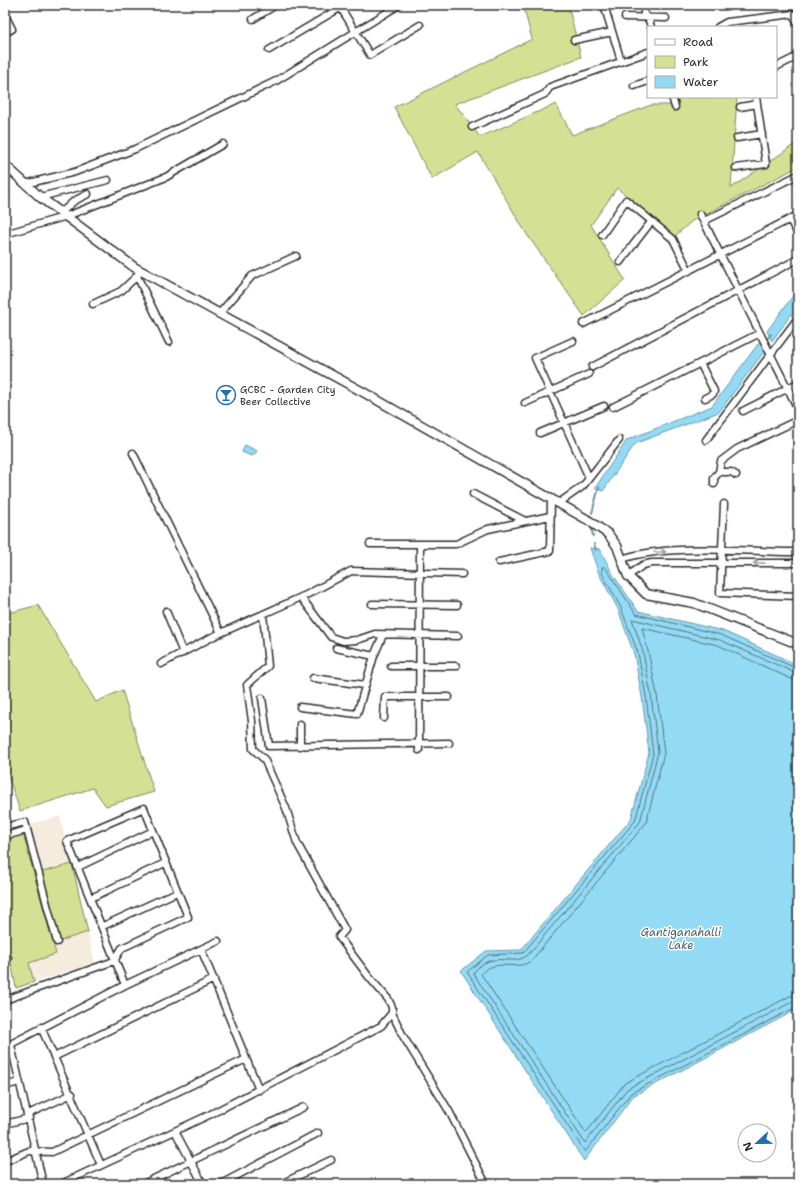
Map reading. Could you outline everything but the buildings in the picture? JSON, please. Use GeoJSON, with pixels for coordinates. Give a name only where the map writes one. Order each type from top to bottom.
{"type":"FeatureCollection","features":[{"type":"Feature","properties":{"kind":"street"},"geometry":{"type":"LineString","coordinates":[[253,19],[276,5]]}},
{"type":"Feature","properties":{"kind":"street"},"geometry":{"type":"LineString","coordinates":[[25,184],[75,172],[135,149],[276,81],[399,5]]}},
{"type":"Feature","properties":{"kind":"street"},"geometry":{"type":"LineString","coordinates":[[604,5],[621,61]]}},
{"type":"Feature","properties":{"kind":"street"},"geometry":{"type":"LineString","coordinates":[[644,5],[646,17],[650,26]]}},
{"type":"Feature","properties":{"kind":"street"},"geometry":{"type":"LineString","coordinates":[[269,50],[342,6],[370,55],[420,25]]}},
{"type":"Feature","properties":{"kind":"street"},"geometry":{"type":"LineString","coordinates":[[720,26],[727,22],[795,13],[798,26]]}},
{"type":"Feature","properties":{"kind":"street"},"geometry":{"type":"LineString","coordinates":[[5,15],[12,29],[5,34]]}},
{"type":"Feature","properties":{"kind":"street"},"geometry":{"type":"LineString","coordinates":[[625,17],[666,18]]}},
{"type":"Feature","properties":{"kind":"street"},"geometry":{"type":"LineString","coordinates":[[574,40],[612,32]]}},
{"type":"Feature","properties":{"kind":"street"},"geometry":{"type":"LineString","coordinates":[[472,127],[545,94],[550,87],[647,52]]}},
{"type":"Feature","properties":{"kind":"street"},"geometry":{"type":"LineString","coordinates":[[777,66],[798,56]]}},
{"type":"Feature","properties":{"kind":"street"},"geometry":{"type":"LineString","coordinates":[[634,86],[647,81]]}},
{"type":"Feature","properties":{"kind":"street"},"geometry":{"type":"LineString","coordinates":[[672,98],[675,107]]}},
{"type":"Feature","properties":{"kind":"street"},"geometry":{"type":"LineString","coordinates":[[736,168],[766,164],[756,98]]}},
{"type":"Feature","properties":{"kind":"street"},"geometry":{"type":"LineString","coordinates":[[740,107],[757,104]]}},
{"type":"Feature","properties":{"kind":"street"},"geometry":{"type":"LineString","coordinates":[[737,138],[762,134]]}},
{"type":"Feature","properties":{"kind":"street"},"geometry":{"type":"LineString","coordinates":[[5,234],[166,177],[223,144]]}},
{"type":"Feature","properties":{"kind":"street"},"geometry":{"type":"LineString","coordinates":[[5,165],[40,197],[64,214],[81,230],[138,273],[219,314],[363,392],[588,520],[608,534],[617,546],[628,576],[646,594],[694,603],[798,644]]}},
{"type":"Feature","properties":{"kind":"street"},"geometry":{"type":"LineString","coordinates":[[704,221],[798,175]]}},
{"type":"Feature","properties":{"kind":"street"},"geometry":{"type":"LineString","coordinates":[[40,197],[108,180]]}},
{"type":"Feature","properties":{"kind":"street"},"geometry":{"type":"LineString","coordinates":[[64,214],[74,201],[88,194]]}},
{"type":"Feature","properties":{"kind":"street"},"geometry":{"type":"LineString","coordinates":[[602,235],[626,200],[673,239],[689,271]]}},
{"type":"Feature","properties":{"kind":"street"},"geometry":{"type":"LineString","coordinates":[[700,214],[798,409]]}},
{"type":"Feature","properties":{"kind":"street"},"geometry":{"type":"LineString","coordinates":[[583,324],[798,216]]}},
{"type":"Feature","properties":{"kind":"street"},"geometry":{"type":"LineString","coordinates":[[790,220],[798,234]]}},
{"type":"Feature","properties":{"kind":"street"},"geometry":{"type":"LineString","coordinates":[[620,262],[652,222]]}},
{"type":"Feature","properties":{"kind":"street"},"geometry":{"type":"LineString","coordinates":[[219,314],[252,276],[296,256]]}},
{"type":"Feature","properties":{"kind":"street"},"geometry":{"type":"LineString","coordinates":[[592,367],[798,259]]}},
{"type":"Feature","properties":{"kind":"street"},"geometry":{"type":"LineString","coordinates":[[93,304],[121,291],[138,273]]}},
{"type":"Feature","properties":{"kind":"street"},"geometry":{"type":"LineString","coordinates":[[138,273],[169,342]]}},
{"type":"Feature","properties":{"kind":"street"},"geometry":{"type":"LineString","coordinates":[[706,440],[798,318]]}},
{"type":"Feature","properties":{"kind":"street"},"geometry":{"type":"LineString","coordinates":[[613,407],[760,333]]}},
{"type":"Feature","properties":{"kind":"street"},"geometry":{"type":"LineString","coordinates":[[573,341],[535,358],[589,478]]}},
{"type":"Feature","properties":{"kind":"street"},"geometry":{"type":"LineString","coordinates":[[700,363],[714,391],[705,398]]}},
{"type":"Feature","properties":{"kind":"street"},"geometry":{"type":"LineString","coordinates":[[525,403],[589,374]]}},
{"type":"Feature","properties":{"kind":"street"},"geometry":{"type":"LineString","coordinates":[[744,411],[798,383]]}},
{"type":"Feature","properties":{"kind":"street"},"geometry":{"type":"LineString","coordinates":[[540,433],[604,406]]}},
{"type":"Feature","properties":{"kind":"street"},"geometry":{"type":"LineString","coordinates":[[714,484],[714,478],[719,472],[721,461],[737,449],[798,420]]}},
{"type":"Feature","properties":{"kind":"street"},"geometry":{"type":"LineString","coordinates":[[559,503],[584,486],[619,440]]}},
{"type":"Feature","properties":{"kind":"street"},"geometry":{"type":"LineString","coordinates":[[133,453],[221,633]]}},
{"type":"Feature","properties":{"kind":"street"},"geometry":{"type":"LineString","coordinates":[[719,472],[731,472],[736,475]]}},
{"type":"Feature","properties":{"kind":"street"},"geometry":{"type":"LineString","coordinates":[[473,494],[525,521]]}},
{"type":"Feature","properties":{"kind":"street"},"geometry":{"type":"LineString","coordinates":[[500,562],[550,551],[551,499]]}},
{"type":"Feature","properties":{"kind":"street"},"geometry":{"type":"LineString","coordinates":[[724,504],[722,551],[720,562],[720,593],[798,596]]}},
{"type":"Feature","properties":{"kind":"street"},"geometry":{"type":"LineString","coordinates":[[370,544],[456,544],[488,529],[550,516]]}},
{"type":"Feature","properties":{"kind":"street"},"geometry":{"type":"LineString","coordinates":[[419,747],[420,544]]}},
{"type":"Feature","properties":{"kind":"street"},"geometry":{"type":"LineString","coordinates":[[622,559],[638,554],[722,551],[798,552]]}},
{"type":"Feature","properties":{"kind":"street"},"geometry":{"type":"LineString","coordinates":[[628,576],[643,565],[652,563],[798,563]]}},
{"type":"Feature","properties":{"kind":"street"},"geometry":{"type":"LineString","coordinates":[[161,664],[221,633],[301,597],[351,571],[462,574]]}},
{"type":"Feature","properties":{"kind":"street"},"geometry":{"type":"LineString","coordinates":[[301,597],[331,637],[343,642],[382,634],[458,636]]}},
{"type":"Feature","properties":{"kind":"street"},"geometry":{"type":"LineString","coordinates":[[372,604],[456,605]]}},
{"type":"Feature","properties":{"kind":"street"},"geometry":{"type":"LineString","coordinates":[[166,611],[183,653]]}},
{"type":"Feature","properties":{"kind":"street"},"geometry":{"type":"LineString","coordinates":[[263,614],[268,666],[247,685],[252,720],[253,749],[264,759],[286,808],[296,843],[345,930],[339,937],[369,978],[388,1000],[392,1007],[392,1013],[403,1036],[449,1112],[485,1181],[475,1184]]}},
{"type":"Feature","properties":{"kind":"street"},"geometry":{"type":"LineString","coordinates":[[300,707],[357,714],[382,634]]}},
{"type":"Feature","properties":{"kind":"street"},"geometry":{"type":"LineString","coordinates":[[336,648],[374,656]]}},
{"type":"Feature","properties":{"kind":"street"},"geometry":{"type":"LineString","coordinates":[[391,666],[456,666]]}},
{"type":"Feature","properties":{"kind":"street"},"geometry":{"type":"LineString","coordinates":[[313,678],[365,685]]}},
{"type":"Feature","properties":{"kind":"street"},"geometry":{"type":"LineString","coordinates":[[384,718],[385,697],[449,696]]}},
{"type":"Feature","properties":{"kind":"street"},"geometry":{"type":"LineString","coordinates":[[262,698],[269,746],[419,747],[449,743]]}},
{"type":"Feature","properties":{"kind":"street"},"geometry":{"type":"LineString","coordinates":[[300,724],[300,746]]}},
{"type":"Feature","properties":{"kind":"street"},"geometry":{"type":"LineString","coordinates":[[5,1000],[114,961],[122,948],[188,917],[165,864],[144,808],[67,841],[91,898],[92,904],[103,926],[114,961],[125,985]]}},
{"type":"Feature","properties":{"kind":"street"},"geometry":{"type":"LineString","coordinates":[[5,827],[25,822],[57,942]]}},
{"type":"Feature","properties":{"kind":"street"},"geometry":{"type":"LineString","coordinates":[[5,836],[27,830]]}},
{"type":"Feature","properties":{"kind":"street"},"geometry":{"type":"LineString","coordinates":[[78,867],[152,831]]}},
{"type":"Feature","properties":{"kind":"street"},"geometry":{"type":"LineString","coordinates":[[91,898],[165,864]]}},
{"type":"Feature","properties":{"kind":"street"},"geometry":{"type":"LineString","coordinates":[[103,926],[177,892]]}},
{"type":"Feature","properties":{"kind":"street"},"geometry":{"type":"LineString","coordinates":[[43,1184],[28,1116],[8,1046],[125,985],[218,941]]}},
{"type":"Feature","properties":{"kind":"street"},"geometry":{"type":"LineString","coordinates":[[201,949],[259,1090]]}},
{"type":"Feature","properties":{"kind":"street"},"geometry":{"type":"LineString","coordinates":[[54,1057],[214,979]]}},
{"type":"Feature","properties":{"kind":"street"},"geometry":{"type":"LineString","coordinates":[[61,1184],[259,1090],[381,1026],[392,1013]]}},
{"type":"Feature","properties":{"kind":"street"},"geometry":{"type":"LineString","coordinates":[[42,1027],[54,1057],[72,1094],[87,1135],[101,1165]]}},
{"type":"Feature","properties":{"kind":"street"},"geometry":{"type":"LineString","coordinates":[[8,1160],[29,1151],[52,1152],[246,1059]]}},
{"type":"Feature","properties":{"kind":"street"},"geometry":{"type":"LineString","coordinates":[[5,1086],[19,1082]]}},
{"type":"Feature","properties":{"kind":"street"},"geometry":{"type":"LineString","coordinates":[[5,1124],[28,1116],[72,1094]]}},
{"type":"Feature","properties":{"kind":"street"},"geometry":{"type":"LineString","coordinates":[[143,1184],[304,1107]]}},
{"type":"Feature","properties":{"kind":"street"},"geometry":{"type":"LineString","coordinates":[[175,1131],[203,1184]]}},
{"type":"Feature","properties":{"kind":"street"},"geometry":{"type":"LineString","coordinates":[[221,1184],[318,1133]]}},
{"type":"Feature","properties":{"kind":"street"},"geometry":{"type":"LineString","coordinates":[[281,1184],[331,1160]]}},
{"type":"Feature","properties":{"kind":"shaded area"},"geometry":{"type":"Polygon","coordinates":[[[60,816],[95,963],[16,988],[5,932],[5,831],[60,816]]]}},
{"type":"Feature","properties":{"kind":"green space"},"geometry":{"type":"Polygon","coordinates":[[[523,5],[568,5],[581,57],[455,104],[480,137],[556,104],[572,135],[651,105],[679,105],[677,98],[737,98],[731,188],[798,142],[798,167],[692,221],[675,236],[617,188],[591,225],[625,280],[584,316],[526,233],[478,152],[432,179],[394,107],[532,39],[523,5]]]}},
{"type":"Feature","properties":{"kind":"green space"},"geometry":{"type":"Polygon","coordinates":[[[38,605],[96,702],[122,690],[154,792],[106,806],[93,788],[20,811],[5,767],[5,614],[38,605]]]}},
{"type":"Feature","properties":{"kind":"green space"},"geometry":{"type":"Polygon","coordinates":[[[23,834],[56,954],[29,963],[34,982],[16,988],[5,932],[5,839],[23,834]]]}},
{"type":"Feature","properties":{"kind":"green space"},"geometry":{"type":"Polygon","coordinates":[[[72,864],[88,932],[60,941],[42,872],[72,864]]]}},
{"type":"Feature","properties":{"kind":"water"},"geometry":{"type":"Polygon","coordinates":[[[798,289],[798,305],[772,341],[767,331],[798,289]]]}},
{"type":"Feature","properties":{"kind":"water"},"geometry":{"type":"Polygon","coordinates":[[[761,340],[766,349],[719,412],[635,444],[603,491],[595,488],[627,440],[712,406],[761,340]]]}},
{"type":"Feature","properties":{"kind":"water"},"geometry":{"type":"Polygon","coordinates":[[[245,445],[257,451],[254,455],[251,456],[242,452],[245,445]]]}},
{"type":"Feature","properties":{"kind":"water","name":"Gantiganahalli Lake"},"geometry":{"type":"Polygon","coordinates":[[[590,548],[600,549],[612,573],[638,611],[723,631],[798,665],[798,1009],[633,1096],[584,1161],[461,971],[486,951],[521,950],[631,819],[649,753],[642,697],[634,654],[618,609],[599,574],[590,548]]]}},
{"type":"Feature","properties":{"kind":"waterway"},"geometry":{"type":"LineString","coordinates":[[765,342],[771,334]]}},
{"type":"Feature","properties":{"kind":"waterway"},"geometry":{"type":"LineString","coordinates":[[592,513],[599,487]]}},
{"type":"Feature","properties":{"kind":"waterway"},"geometry":{"type":"LineString","coordinates":[[591,526],[593,536]]}},
{"type":"Feature","properties":{"kind":"waterway"},"geometry":{"type":"LineString","coordinates":[[594,544],[596,550]]}},
{"type":"Feature","properties":{"kind":"place","name":"GCBC - Garden City Beer Collective"},"geometry":{"type":"Point","coordinates":[226,395]}}]}
